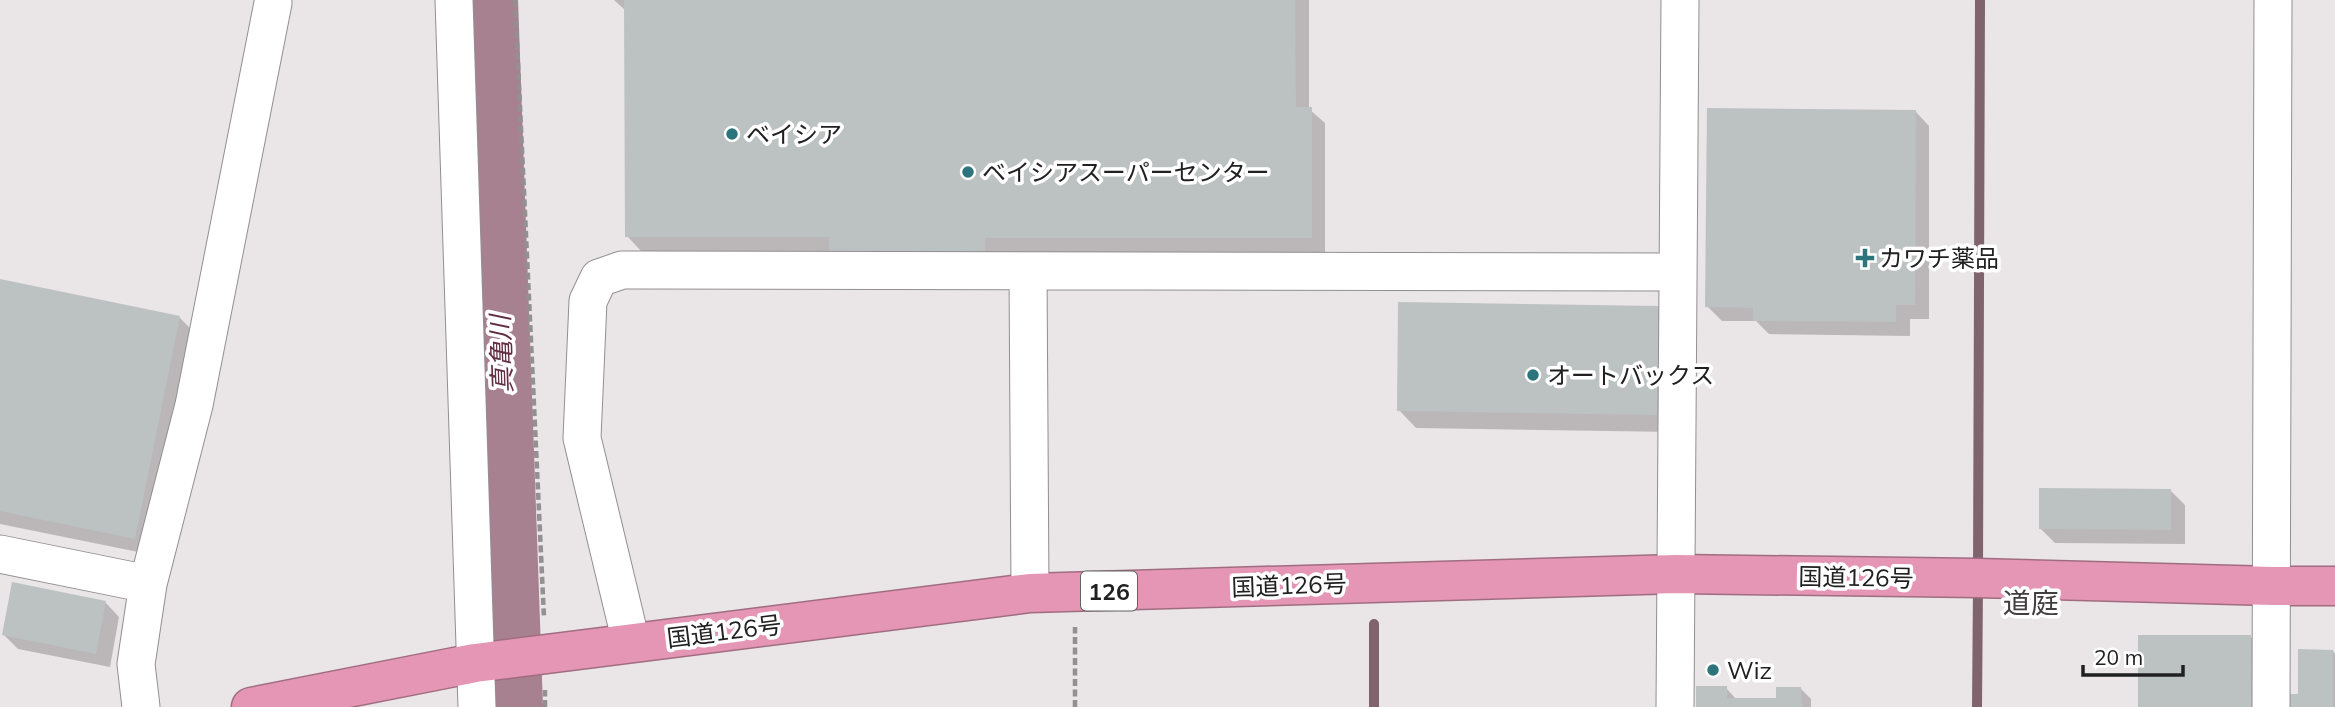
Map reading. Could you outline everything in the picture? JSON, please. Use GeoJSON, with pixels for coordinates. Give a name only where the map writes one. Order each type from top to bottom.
{"type":"FeatureCollection","features":[{"type":"Feature","properties":{"kind":"highway","name":"国道126号"},"geometry":{"type":"LineString","coordinates":[[251,707],[475,663],[1030,593],[1676,574],[2335,586]]}},
{"type":"Feature","properties":{"kind":"street"},"geometry":{"type":"LineString","coordinates":[[454,0],[477,707]]}},
{"type":"Feature","properties":{"kind":"street"},"geometry":{"type":"LineString","coordinates":[[1675,707],[1679,0]]}},
{"type":"Feature","properties":{"kind":"street"},"geometry":{"type":"LineString","coordinates":[[2271,707],[2273,0]]}},
{"type":"Feature","properties":{"kind":"street"},"geometry":{"type":"LineString","coordinates":[[141,707],[136,664],[148,584],[194,405],[273,3]]}},
{"type":"Feature","properties":{"kind":"street"},"geometry":{"type":"LineString","coordinates":[[631,642],[582,438],[588,301],[599,278],[622,271],[1678,272]]}},
{"type":"Feature","properties":{"kind":"street"},"geometry":{"type":"LineString","coordinates":[[1028,271],[1030,593]]}},
{"type":"Feature","properties":{"kind":"street"},"geometry":{"type":"LineString","coordinates":[[0,554],[148,584]]}},
{"type":"Feature","properties":{"kind":"path"},"geometry":{"type":"LineString","coordinates":[[515,0],[546,655]]}},
{"type":"Feature","properties":{"kind":"path"},"geometry":{"type":"LineString","coordinates":[[1075,592],[1075,707]]}},
{"type":"Feature","properties":{"kind":"building","name":"ベイシアスーパーセンター"},"geometry":{"type":"Polygon","coordinates":[[[624,0],[1295,0],[1296,107],[1312,107],[1312,238],[985,238],[985,257],[829,257],[829,237],[625,237],[624,0]]]}},
{"type":"Feature","properties":{"kind":"building"},"geometry":{"type":"Polygon","coordinates":[[[1707,108],[1916,110],[1915,305],[1896,305],[1896,322],[1753,321],[1753,308],[1705,307],[1707,108]]]}},
{"type":"Feature","properties":{"kind":"building"},"geometry":{"type":"Polygon","coordinates":[[[0,279],[180,316],[135,539],[0,511],[0,279]]]}},
{"type":"Feature","properties":{"kind":"building"},"geometry":{"type":"Polygon","coordinates":[[[1398,302],[1659,306],[1657,415],[1397,411],[1398,302]]]}},
{"type":"Feature","properties":{"kind":"building"},"geometry":{"type":"Polygon","coordinates":[[[2039,488],[2171,489],[2171,530],[2039,529],[2039,488]]]}},
{"type":"Feature","properties":{"kind":"building"},"geometry":{"type":"Polygon","coordinates":[[[12,582],[106,601],[96,654],[2,635],[12,582]]]}},
{"type":"Feature","properties":{"kind":"building"},"geometry":{"type":"Polygon","coordinates":[[[2138,635],[2251,635],[2251,707],[2138,707],[2138,635]]]}},
{"type":"Feature","properties":{"kind":"building"},"geometry":{"type":"Polygon","coordinates":[[[2298,649],[2333,650],[2333,707],[2290,707],[2290,694],[2298,694],[2298,649]]]}},
{"type":"Feature","properties":{"kind":"building"},"geometry":{"type":"Polygon","coordinates":[[[1696,686],[1727,686],[1727,698],[1776,698],[1776,687],[1801,687],[1802,707],[1696,707],[1696,686]]]}},
{"type":"Feature","properties":{"kind":"waterway","name":"真亀川"},"geometry":{"type":"LineString","coordinates":[[488,0],[513,707]]}},
{"type":"Feature","properties":{"kind":"waterway"},"geometry":{"type":"LineString","coordinates":[[1978,570],[1980,0]]}},
{"type":"Feature","properties":{"kind":"waterway"},"geometry":{"type":"LineString","coordinates":[[1977,707],[1978,585]]}},
{"type":"Feature","properties":{"kind":"waterway"},"geometry":{"type":"LineString","coordinates":[[1374,624],[1374,707]]}},
{"type":"Feature","properties":{"kind":"place","name":"ベイシア"},"geometry":{"type":"Point","coordinates":[732,134]}},
{"type":"Feature","properties":{"kind":"place","name":"ベイシアスーパーセンター"},"geometry":{"type":"Point","coordinates":[968,172]}},
{"type":"Feature","properties":{"kind":"place","name":"カワチ薬品"},"geometry":{"type":"Point","coordinates":[1865,258]}},
{"type":"Feature","properties":{"kind":"place","name":"オートバックス"},"geometry":{"type":"Point","coordinates":[1533,375]}},
{"type":"Feature","properties":{"kind":"place","name":"Wiz"},"geometry":{"type":"Point","coordinates":[1713,670]}},
{"type":"Feature","properties":{"kind":"district","name":"道庭"},"geometry":{"type":"Point","coordinates":[2031,602]}}]}
